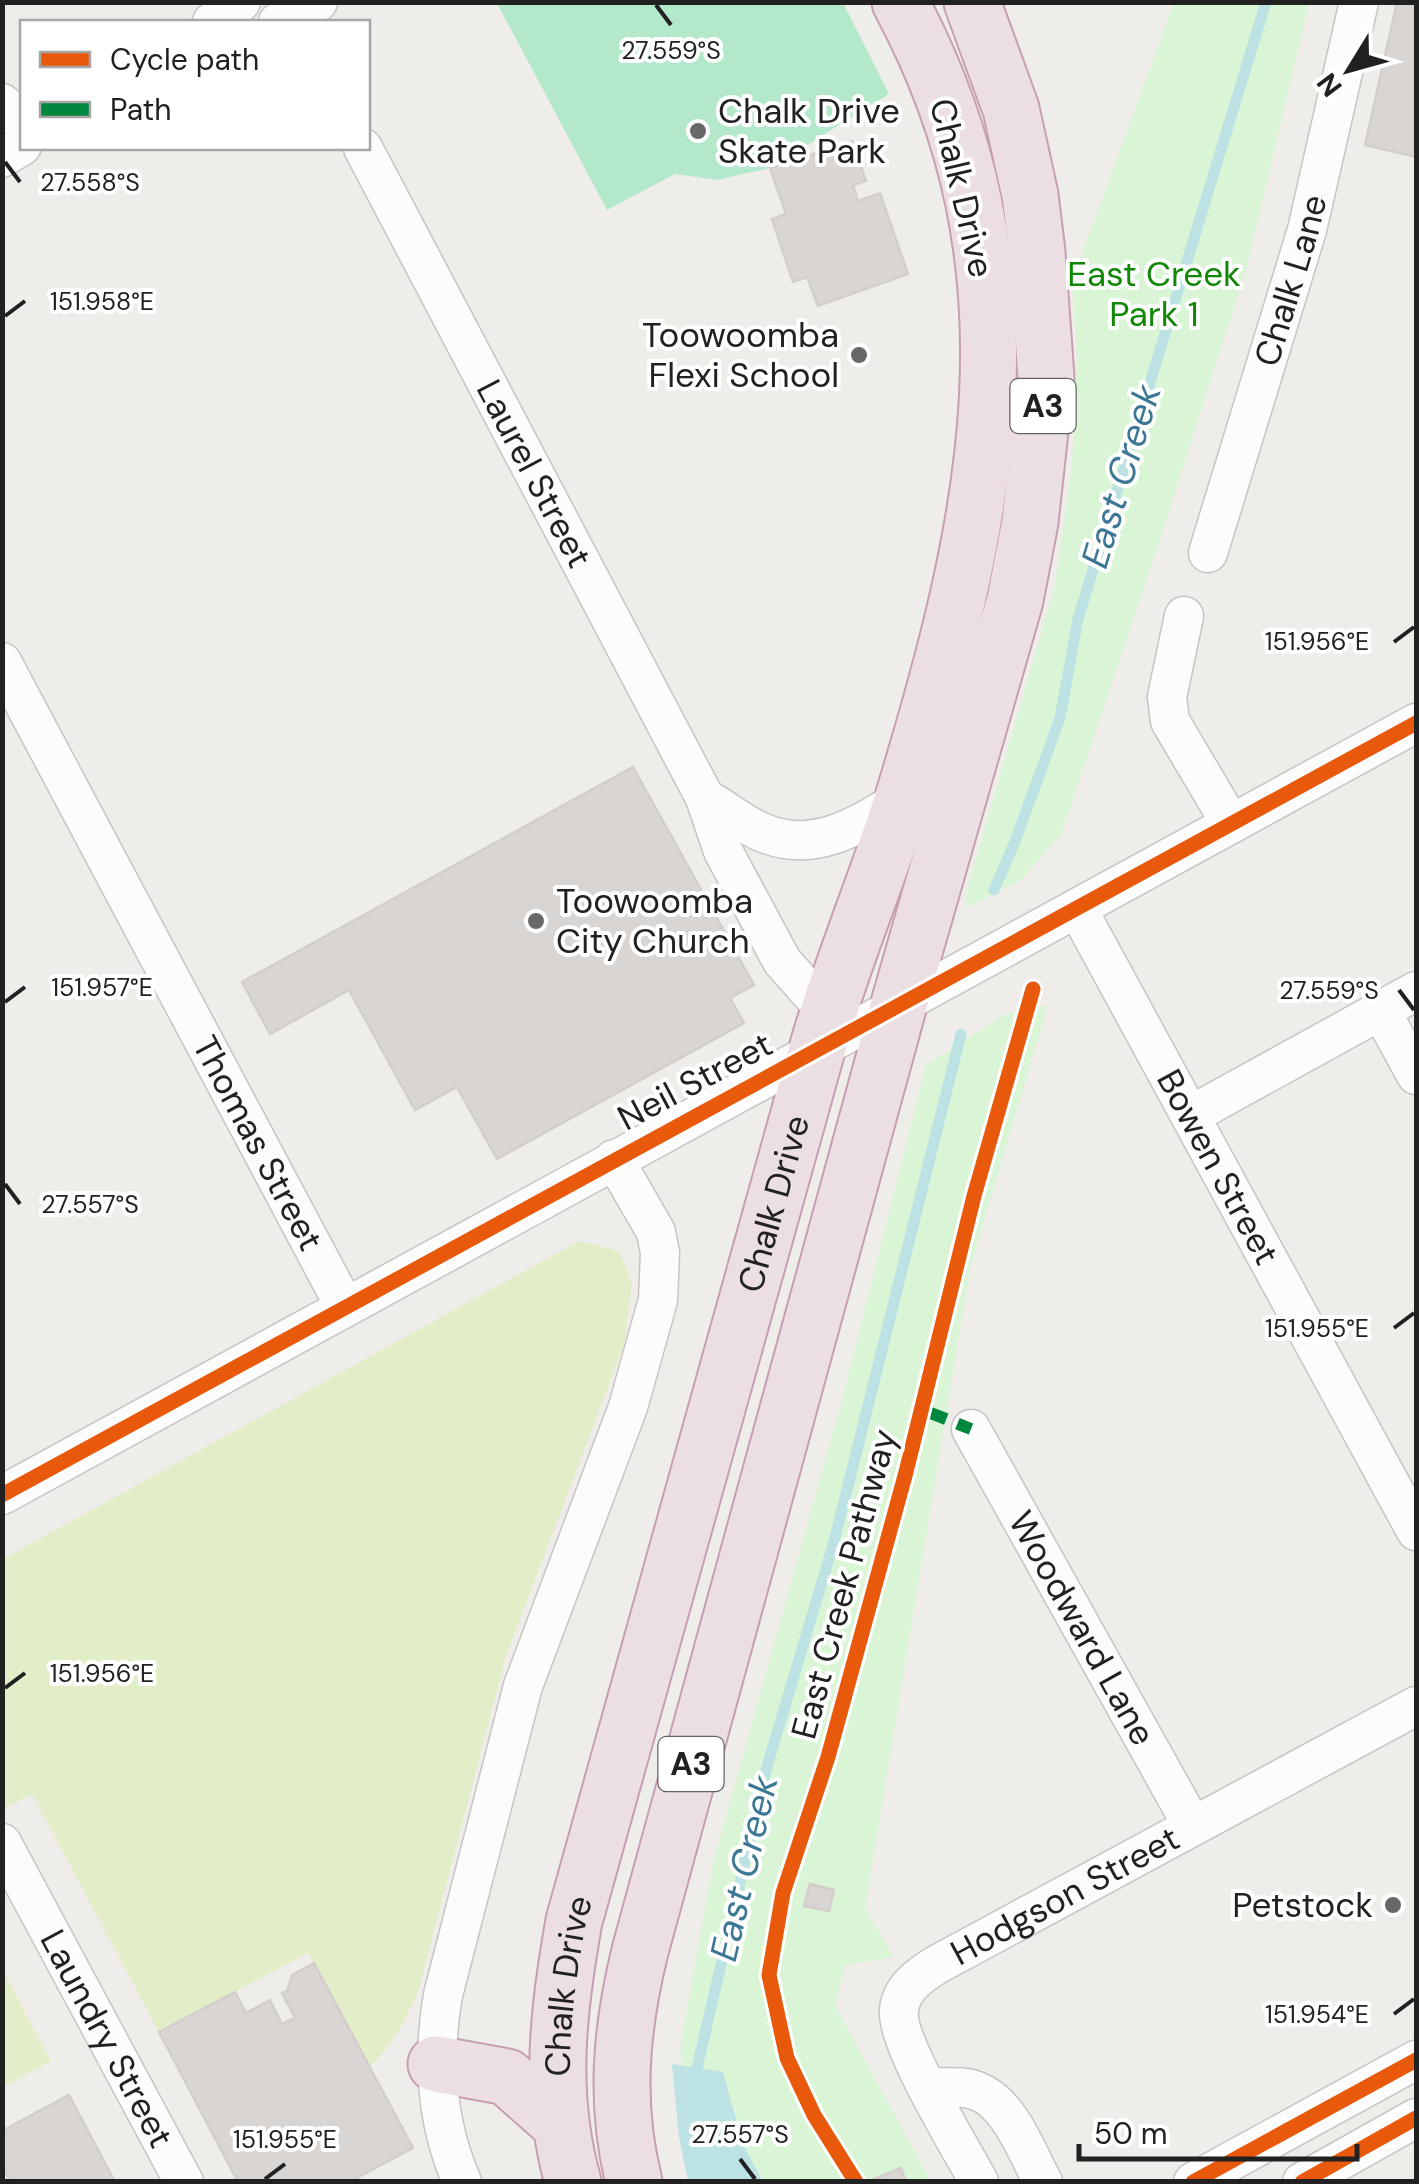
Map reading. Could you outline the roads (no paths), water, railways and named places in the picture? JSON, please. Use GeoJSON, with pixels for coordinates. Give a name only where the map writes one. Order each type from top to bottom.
{"type":"FeatureCollection","features":[{"type":"Feature","properties":{"kind":"highway","name":"Chalk Drive"},"geometry":{"type":"LineString","coordinates":[[573,2182],[560,2125],[556,2073],[557,2038],[574,1921],[822,1032],[903,798],[966,568],[984,448],[990,364],[985,259],[944,101],[900,2]]}},
{"type":"Feature","properties":{"kind":"highway","name":"Chalk Drive"},"geometry":{"type":"LineString","coordinates":[[634,2182],[621,2110],[620,2071],[631,1986],[899,1004],[1015,600],[1030,522],[1046,376],[1030,196],[1012,109],[972,2]]}},
{"type":"Feature","properties":{"kind":"highway"},"geometry":{"type":"LineString","coordinates":[[436,2064],[507,2077],[560,2125]]}},
{"type":"Feature","properties":{"kind":"street"},"geometry":{"type":"LineString","coordinates":[[215,20],[241,2]]}},
{"type":"Feature","properties":{"kind":"street","name":"Chalk Lane"},"geometry":{"type":"LineString","coordinates":[[1208,553],[1307,230],[1359,2]]}},
{"type":"Feature","properties":{"kind":"street","name":"Laurel Street"},"geometry":{"type":"LineString","coordinates":[[364,150],[706,798],[723,851],[822,1032]]}},
{"type":"Feature","properties":{"kind":"street"},"geometry":{"type":"LineString","coordinates":[[1184,616],[1168,708],[1175,731],[1231,824]]}},
{"type":"Feature","properties":{"kind":"street","name":"Thomas Street"},"geometry":{"type":"LineString","coordinates":[[2,662],[345,1306]]}},
{"type":"Feature","properties":{"kind":"street","name":"Neil Street"},"geometry":{"type":"LineString","coordinates":[[2,1495],[614,1159],[822,1032],[899,1004],[1416,723]]}},
{"type":"Feature","properties":{"kind":"street","name":"Laurel Street"},"geometry":{"type":"LineString","coordinates":[[706,798],[760,832],[812,842],[850,829],[903,798]]}},
{"type":"Feature","properties":{"kind":"street","name":"Bowen Street"},"geometry":{"type":"LineString","coordinates":[[1077,908],[1416,1531]]}},
{"type":"Feature","properties":{"kind":"street"},"geometry":{"type":"LineString","coordinates":[[1191,1115],[1416,991]]}},
{"type":"Feature","properties":{"kind":"street"},"geometry":{"type":"LineString","coordinates":[[1381,1011],[1416,1075]]}},
{"type":"Feature","properties":{"kind":"street"},"geometry":{"type":"LineString","coordinates":[[462,2182],[446,2139],[436,2064],[444,1995],[524,1686],[628,1407],[658,1300],[660,1253],[656,1232],[614,1159]]}},
{"type":"Feature","properties":{"kind":"street","name":"Woodward Lane"},"geometry":{"type":"LineString","coordinates":[[970,1430],[1192,1825]]}},
{"type":"Feature","properties":{"kind":"street","name":"Hodgson Street"},"geometry":{"type":"LineString","coordinates":[[979,2182],[900,2031],[900,2002],[910,1985],[938,1964],[1416,1706]]}},
{"type":"Feature","properties":{"kind":"street","name":"Laundry Street"},"geometry":{"type":"LineString","coordinates":[[2,1842],[184,2182]]}},
{"type":"Feature","properties":{"kind":"street"},"geometry":{"type":"LineString","coordinates":[[1194,2182],[1416,2060]]}},
{"type":"Feature","properties":{"kind":"street"},"geometry":{"type":"LineString","coordinates":[[928,2087],[968,2088],[986,2095],[1011,2124],[1043,2182]]}},
{"type":"Feature","properties":{"kind":"street"},"geometry":{"type":"LineString","coordinates":[[1302,2182],[1416,2118]]}},
{"type":"Feature","properties":{"kind":"street"},"geometry":{"type":"LineString","coordinates":[[1259,2146],[1279,2182]]}},
{"type":"Feature","properties":{"kind":"water"},"geometry":{"type":"Polygon","coordinates":[[[672,2064],[723,2072],[743,2144],[762,2181],[688,2181],[672,2064]]]}},
{"type":"Feature","properties":{"kind":"waterway","name":"East Creek"},"geometry":{"type":"LineString","coordinates":[[994,890],[1060,718],[1078,619],[1266,2]]}},
{"type":"Feature","properties":{"kind":"waterway","name":"East Creek"},"geometry":{"type":"LineString","coordinates":[[700,2081],[697,2068],[766,1770],[835,1538],[961,1034]]}},
{"type":"Feature","properties":{"kind":"place","name":"Chalk Drive Skate Park"},"geometry":{"type":"Point","coordinates":[698,131]}},
{"type":"Feature","properties":{"kind":"place","name":"Toowoomba Flexi School"},"geometry":{"type":"Point","coordinates":[859,355]}},
{"type":"Feature","properties":{"kind":"place","name":"Toowoomba City Church"},"geometry":{"type":"Point","coordinates":[536,921]}},
{"type":"Feature","properties":{"kind":"place","name":"Petstock"},"geometry":{"type":"Point","coordinates":[1393,1905]}},
{"type":"Feature","properties":{"kind":"park label","name":"East Creek Park 1"},"geometry":{"type":"Point","coordinates":[1154,294]}}]}
